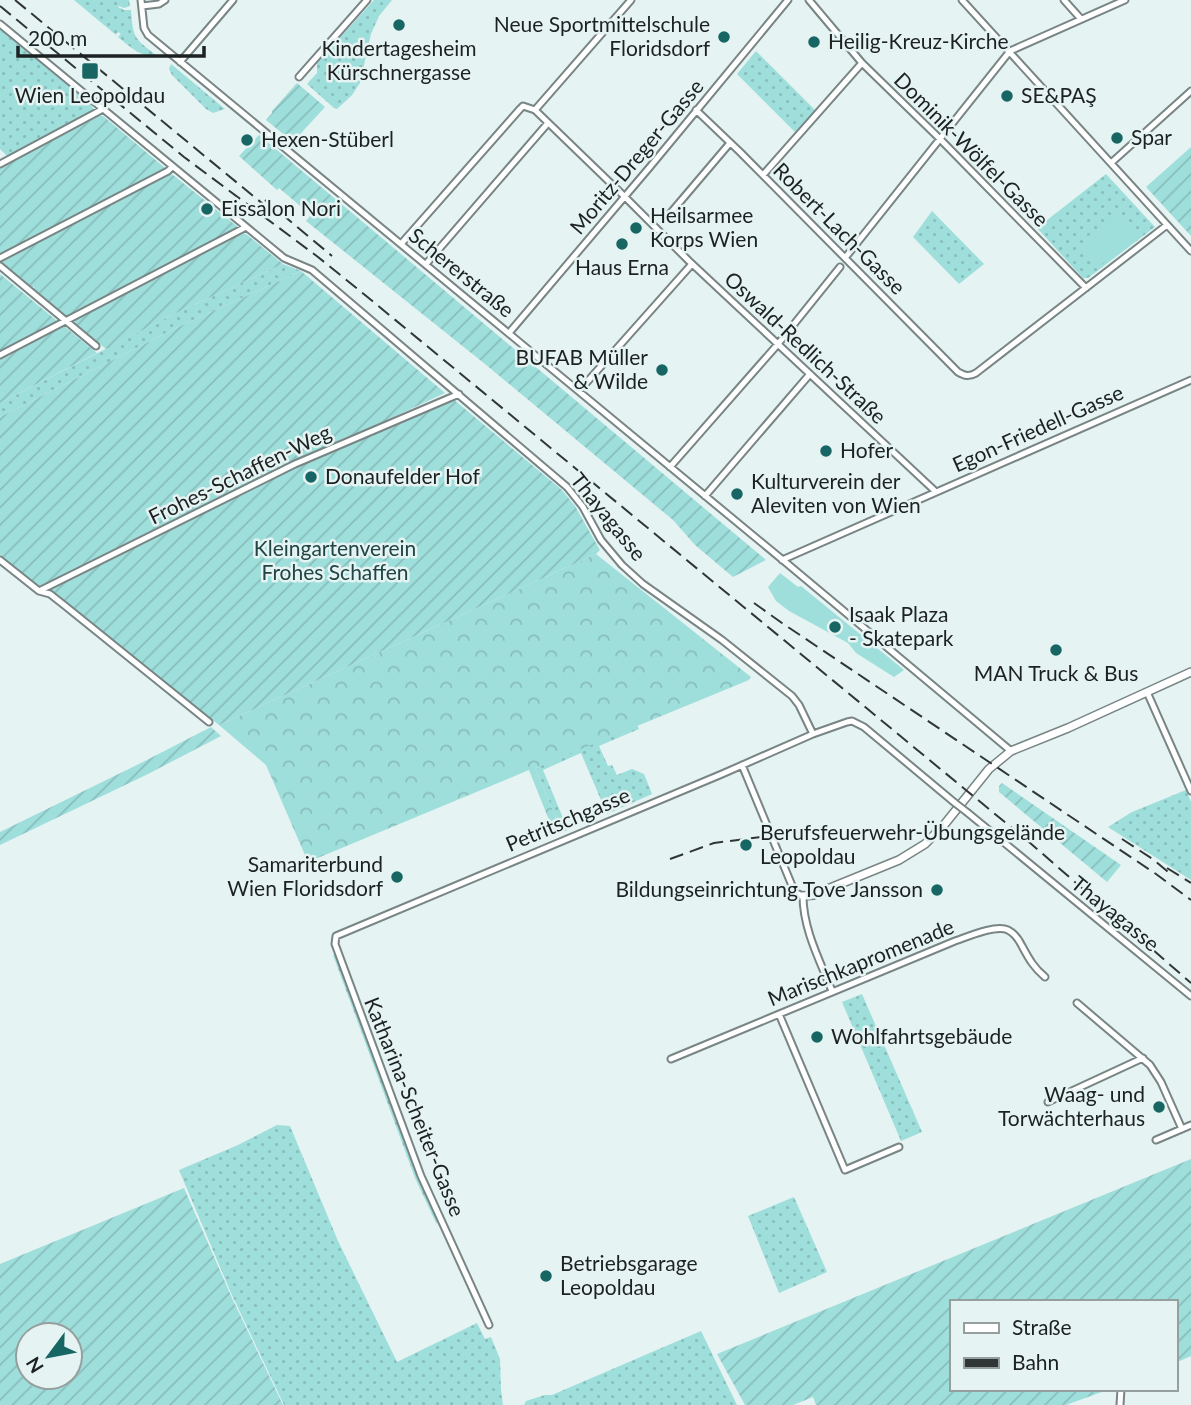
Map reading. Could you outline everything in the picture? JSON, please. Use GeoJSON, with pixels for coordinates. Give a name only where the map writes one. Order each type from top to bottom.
{"type":"FeatureCollection","features":[{"type":"Feature","properties":{"kind":"street"},"geometry":{"type":"LineString","coordinates":[[141,3],[159,4],[165,0]]}},
{"type":"Feature","properties":{"kind":"street"},"geometry":{"type":"LineString","coordinates":[[180,62],[233,0]]}},
{"type":"Feature","properties":{"kind":"street"},"geometry":{"type":"LineString","coordinates":[[299,77],[367,0]]}},
{"type":"Feature","properties":{"kind":"street"},"geometry":{"type":"LineString","coordinates":[[401,244],[520,108],[523,106],[535,110],[631,0]]}},
{"type":"Feature","properties":{"kind":"street","name":"Moritz-Dreger-Gasse"},"geometry":{"type":"LineString","coordinates":[[509,333],[788,0]]}},
{"type":"Feature","properties":{"kind":"street","name":"Dominik-Wölfel-Gasse"},"geometry":{"type":"LineString","coordinates":[[809,0],[862,63],[1086,288]]}},
{"type":"Feature","properties":{"kind":"street"},"geometry":{"type":"LineString","coordinates":[[962,0],[1191,251]]}},
{"type":"Feature","properties":{"kind":"street"},"geometry":{"type":"LineString","coordinates":[[1063,0],[1081,19]]}},
{"type":"Feature","properties":{"kind":"street"},"geometry":{"type":"LineString","coordinates":[[845,258],[1010,51],[1125,0]]}},
{"type":"Feature","properties":{"kind":"street","name":"Schererstraße"},"geometry":{"type":"LineString","coordinates":[[141,3],[145,32],[1011,751]]}},
{"type":"Feature","properties":{"kind":"street","name":"Thayagasse"},"geometry":{"type":"LineString","coordinates":[[0,24],[286,260],[312,270],[572,492],[601,540],[615,557],[643,584],[722,640],[792,696],[813,734],[847,722],[858,723],[1191,996]]}},
{"type":"Feature","properties":{"kind":"street"},"geometry":{"type":"LineString","coordinates":[[763,175],[862,63]]}},
{"type":"Feature","properties":{"kind":"street"},"geometry":{"type":"LineString","coordinates":[[1111,163],[1191,91]]}},
{"type":"Feature","properties":{"kind":"street"},"geometry":{"type":"LineString","coordinates":[[0,164],[103,109]]}},
{"type":"Feature","properties":{"kind":"street","name":"Oswald-Redlich-Straße"},"geometry":{"type":"LineString","coordinates":[[535,110],[692,264],[935,491]]}},
{"type":"Feature","properties":{"kind":"street","name":"Robert-Lach-Gasse"},"geometry":{"type":"LineString","coordinates":[[696,110],[958,372],[970,376],[976,373],[1086,288]]}},
{"type":"Feature","properties":{"kind":"street"},"geometry":{"type":"LineString","coordinates":[[426,264],[548,123]]}},
{"type":"Feature","properties":{"kind":"street"},"geometry":{"type":"LineString","coordinates":[[668,216],[730,143]]}},
{"type":"Feature","properties":{"kind":"street"},"geometry":{"type":"LineString","coordinates":[[0,258],[172,167]]}},
{"type":"Feature","properties":{"kind":"street"},"geometry":{"type":"LineString","coordinates":[[1086,288],[1167,225]]}},
{"type":"Feature","properties":{"kind":"street"},"geometry":{"type":"LineString","coordinates":[[0,355],[246,228]]}},
{"type":"Feature","properties":{"kind":"street"},"geometry":{"type":"LineString","coordinates":[[579,391],[692,264]]}},
{"type":"Feature","properties":{"kind":"street"},"geometry":{"type":"LineString","coordinates":[[0,266],[96,346]]}},
{"type":"Feature","properties":{"kind":"street"},"geometry":{"type":"LineString","coordinates":[[670,467],[778,344],[841,267]]}},
{"type":"Feature","properties":{"kind":"street"},"geometry":{"type":"LineString","coordinates":[[705,496],[810,374]]}},
{"type":"Feature","properties":{"kind":"street","name":"Egon-Friedell-Gasse"},"geometry":{"type":"LineString","coordinates":[[782,559],[1191,380]]}},
{"type":"Feature","properties":{"kind":"street","name":"Frohes-Schaffen-Weg"},"geometry":{"type":"LineString","coordinates":[[39,591],[295,464],[459,394]]}},
{"type":"Feature","properties":{"kind":"street"},"geometry":{"type":"LineString","coordinates":[[0,560],[39,591],[50,594],[209,722]]}},
{"type":"Feature","properties":{"kind":"street"},"geometry":{"type":"LineString","coordinates":[[742,765],[793,888],[803,896],[813,895],[899,860],[925,844],[944,825],[989,769],[1011,751],[1191,673]]}},
{"type":"Feature","properties":{"kind":"street"},"geometry":{"type":"LineString","coordinates":[[1147,692],[1191,791]]}},
{"type":"Feature","properties":{"kind":"street","name":"Petritschgasse"},"geometry":{"type":"LineString","coordinates":[[336,936],[813,734]]}},
{"type":"Feature","properties":{"kind":"street"},"geometry":{"type":"LineString","coordinates":[[803,896],[803,910],[832,991]]}},
{"type":"Feature","properties":{"kind":"street","name":"Marischkapromenade"},"geometry":{"type":"LineString","coordinates":[[671,1059],[955,941],[1002,928],[1011,930],[1034,968],[1045,977]]}},
{"type":"Feature","properties":{"kind":"street","name":"Katharina-Scheiter-Gasse"},"geometry":{"type":"LineString","coordinates":[[336,936],[335,944],[421,1176],[489,1325]]}},
{"type":"Feature","properties":{"kind":"street"},"geometry":{"type":"LineString","coordinates":[[1077,1003],[1143,1058],[1158,1076],[1182,1129]]}},
{"type":"Feature","properties":{"kind":"street"},"geometry":{"type":"LineString","coordinates":[[779,1014],[845,1170],[900,1147]]}},
{"type":"Feature","properties":{"kind":"street"},"geometry":{"type":"LineString","coordinates":[[1048,1102],[1143,1058]]}},
{"type":"Feature","properties":{"kind":"street"},"geometry":{"type":"LineString","coordinates":[[1156,1140],[1191,1125]]}},
{"type":"Feature","properties":{"kind":"green space"},"geometry":{"type":"Polygon","coordinates":[[[74,0],[129,0],[130,6],[118,7],[131,10],[136,37],[156,55],[146,55],[136,50],[118,37],[121,34],[118,32],[116,35],[74,0]]]}},
{"type":"Feature","properties":{"kind":"green space"},"geometry":{"type":"Polygon","coordinates":[[[374,0],[392,0],[379,16],[371,34],[360,83],[352,95],[337,109],[334,108],[307,84],[317,73],[317,63],[374,0]]]}},
{"type":"Feature","properties":{"kind":"green space"},"geometry":{"type":"Polygon","coordinates":[[[0,29],[91,104],[94,110],[8,157],[0,149],[0,29]]]}},
{"type":"Feature","properties":{"kind":"green space"},"geometry":{"type":"Polygon","coordinates":[[[756,51],[815,110],[795,132],[737,74],[756,51]]]}},
{"type":"Feature","properties":{"kind":"green space"},"geometry":{"type":"Polygon","coordinates":[[[171,64],[225,109],[213,113],[206,109],[172,75],[169,69],[171,64]]]}},
{"type":"Feature","properties":{"kind":"green space"},"geometry":{"type":"Polygon","coordinates":[[[297,83],[325,107],[293,142],[266,120],[297,83]]]}},
{"type":"Feature","properties":{"kind":"green space"},"geometry":{"type":"Polygon","coordinates":[[[103,116],[165,168],[164,171],[0,255],[0,168],[103,116]]]}},
{"type":"Feature","properties":{"kind":"green space"},"geometry":{"type":"Polygon","coordinates":[[[259,135],[766,560],[733,577],[695,545],[673,520],[485,364],[306,221],[311,215],[279,188],[277,190],[239,156],[259,135]]]}},
{"type":"Feature","properties":{"kind":"green space"},"geometry":{"type":"Polygon","coordinates":[[[1191,147],[1191,236],[1146,187],[1191,147]]]}},
{"type":"Feature","properties":{"kind":"green space"},"geometry":{"type":"Polygon","coordinates":[[[169,174],[238,227],[237,230],[70,316],[66,316],[2,263],[2,260],[169,174]]]}},
{"type":"Feature","properties":{"kind":"green space"},"geometry":{"type":"Polygon","coordinates":[[[1106,174],[1155,227],[1088,278],[1083,278],[1037,228],[1106,174]]]}},
{"type":"Feature","properties":{"kind":"green space"},"geometry":{"type":"Polygon","coordinates":[[[932,211],[984,264],[959,284],[913,237],[932,211]]]}},
{"type":"Feature","properties":{"kind":"green space"},"geometry":{"type":"Polygon","coordinates":[[[1115,214],[1137,238],[1097,268],[1079,248],[1087,241],[1086,238],[1115,214]]]}},
{"type":"Feature","properties":{"kind":"green space"},"geometry":{"type":"Polygon","coordinates":[[[241,233],[246,234],[283,264],[174,314],[106,349],[74,323],[75,319],[241,233]]]}},
{"type":"Feature","properties":{"kind":"green space"},"geometry":{"type":"Polygon","coordinates":[[[283,264],[301,271],[174,329],[0,417],[0,403],[174,314],[283,264]]]}},
{"type":"Feature","properties":{"kind":"green space"},"geometry":{"type":"Polygon","coordinates":[[[301,271],[445,393],[346,437],[38,587],[0,555],[0,417],[174,329],[301,271]]]}},
{"type":"Feature","properties":{"kind":"green space"},"geometry":{"type":"Polygon","coordinates":[[[0,274],[57,323],[0,352],[0,274]]]}},
{"type":"Feature","properties":{"kind":"green space"},"geometry":{"type":"Polygon","coordinates":[[[65,327],[97,353],[0,403],[0,357],[65,327]]]}},
{"type":"Feature","properties":{"kind":"green space","name":"Kleingartenverein Frohes Schaffen"},"geometry":{"type":"Polygon","coordinates":[[[453,399],[562,490],[575,506],[600,550],[596,554],[219,725],[50,589],[291,469],[453,399]]]}},
{"type":"Feature","properties":{"kind":"green space"},"geometry":{"type":"Polygon","coordinates":[[[596,554],[751,677],[749,680],[535,768],[562,832],[555,835],[529,770],[308,862],[266,765],[219,725],[596,554]]]}},
{"type":"Feature","properties":{"kind":"green space","name":"Isaak Plaza - Skatepark"},"geometry":{"type":"Polygon","coordinates":[[[780,573],[798,587],[801,586],[904,670],[894,677],[856,653],[848,643],[776,601],[768,587],[780,573]]]}},
{"type":"Feature","properties":{"kind":"green space"},"geometry":{"type":"Polygon","coordinates":[[[637,725],[639,729],[599,746],[608,766],[612,765],[617,775],[632,769],[644,774],[652,794],[607,814],[581,753],[543,770],[568,830],[562,832],[535,768],[637,725]]]}},
{"type":"Feature","properties":{"kind":"green space"},"geometry":{"type":"Polygon","coordinates":[[[211,727],[221,736],[0,845],[0,832],[211,727]]]}},
{"type":"Feature","properties":{"kind":"green space"},"geometry":{"type":"Polygon","coordinates":[[[1002,783],[1121,865],[1107,882],[999,792],[1002,783]]]}},
{"type":"Feature","properties":{"kind":"green space"},"geometry":{"type":"Polygon","coordinates":[[[1186,790],[1191,802],[1191,880],[1108,827],[1132,812],[1186,790]]]}},
{"type":"Feature","properties":{"kind":"green space"},"geometry":{"type":"Polygon","coordinates":[[[335,954],[437,1225],[415,1178],[333,955],[335,954]]]}},
{"type":"Feature","properties":{"kind":"green space"},"geometry":{"type":"Polygon","coordinates":[[[862,994],[922,1132],[901,1141],[842,1002],[862,994]]]}},
{"type":"Feature","properties":{"kind":"green space"},"geometry":{"type":"Polygon","coordinates":[[[277,1125],[290,1126],[338,1241],[397,1362],[477,1323],[485,1339],[491,1337],[500,1359],[503,1405],[284,1405],[231,1293],[179,1170],[277,1125]]]}},
{"type":"Feature","properties":{"kind":"green space"},"geometry":{"type":"Polygon","coordinates":[[[1191,1159],[1191,1356],[1177,1362],[1177,1300],[950,1300],[950,1391],[1104,1391],[1066,1405],[816,1405],[813,1397],[793,1405],[745,1405],[717,1354],[1191,1159]]]}},
{"type":"Feature","properties":{"kind":"green space"},"geometry":{"type":"Polygon","coordinates":[[[184,1188],[283,1405],[0,1405],[0,1264],[184,1188]]]}},
{"type":"Feature","properties":{"kind":"green space"},"geometry":{"type":"Polygon","coordinates":[[[794,1197],[827,1272],[779,1293],[748,1216],[794,1197]]]}},
{"type":"Feature","properties":{"kind":"green space"},"geometry":{"type":"Polygon","coordinates":[[[701,1331],[737,1405],[524,1405],[526,1401],[552,1395],[701,1331]]]}},
{"type":"Feature","properties":{"kind":"railway"},"geometry":{"type":"LineString","coordinates":[[15,0],[269,209]]}},
{"type":"Feature","properties":{"kind":"railway"},"geometry":{"type":"LineString","coordinates":[[0,6],[184,157],[365,295],[1029,842],[1191,983]]}},
{"type":"Feature","properties":{"kind":"railway"},"geometry":{"type":"LineString","coordinates":[[265,200],[332,256]]}},
{"type":"Feature","properties":{"kind":"railway"},"geometry":{"type":"LineString","coordinates":[[754,603],[1191,900]]}},
{"type":"Feature","properties":{"kind":"railway"},"geometry":{"type":"LineString","coordinates":[[670,859],[714,843],[761,837]]}},
{"type":"Feature","properties":{"kind":"railway"},"geometry":{"type":"LineString","coordinates":[[1122,839],[1173,876]]}},
{"type":"Feature","properties":{"kind":"railway"},"geometry":{"type":"LineString","coordinates":[[1167,868],[1191,883]]}},
{"type":"Feature","properties":{"kind":"place","name":"Kindertagesheim Kürschnergasse"},"geometry":{"type":"Point","coordinates":[399,25]}},
{"type":"Feature","properties":{"kind":"place","name":"Neue Sportmittelschule Floridsdorf"},"geometry":{"type":"Point","coordinates":[724,37]}},
{"type":"Feature","properties":{"kind":"place","name":"Heilig-Kreuz-Kirche"},"geometry":{"type":"Point","coordinates":[814,42]}},
{"type":"Feature","properties":{"kind":"place","name":"Wien Leopoldau"},"geometry":{"type":"Point","coordinates":[90,71]}},
{"type":"Feature","properties":{"kind":"place","name":"SE&PAŞ"},"geometry":{"type":"Point","coordinates":[1007,96]}},
{"type":"Feature","properties":{"kind":"place","name":"Spar"},"geometry":{"type":"Point","coordinates":[1117,138]}},
{"type":"Feature","properties":{"kind":"place","name":"Hexen-Stüberl"},"geometry":{"type":"Point","coordinates":[247,140]}},
{"type":"Feature","properties":{"kind":"place","name":"Eissalon Nori"},"geometry":{"type":"Point","coordinates":[207,209]}},
{"type":"Feature","properties":{"kind":"place","name":"Heilsarmee Korps Wien"},"geometry":{"type":"Point","coordinates":[636,228]}},
{"type":"Feature","properties":{"kind":"place","name":"Haus Erna"},"geometry":{"type":"Point","coordinates":[622,244]}},
{"type":"Feature","properties":{"kind":"place","name":"BUFAB Müller & Wilde"},"geometry":{"type":"Point","coordinates":[662,370]}},
{"type":"Feature","properties":{"kind":"place","name":"Hofer"},"geometry":{"type":"Point","coordinates":[826,451]}},
{"type":"Feature","properties":{"kind":"place","name":"Donaufelder Hof"},"geometry":{"type":"Point","coordinates":[311,477]}},
{"type":"Feature","properties":{"kind":"place","name":"Kulturverein der Aleviten von Wien"},"geometry":{"type":"Point","coordinates":[737,494]}},
{"type":"Feature","properties":{"kind":"place","name":"Isaak Plaza - Skatepark"},"geometry":{"type":"Point","coordinates":[835,627]}},
{"type":"Feature","properties":{"kind":"place","name":"MAN Truck & Bus"},"geometry":{"type":"Point","coordinates":[1056,650]}},
{"type":"Feature","properties":{"kind":"place","name":"Berufsfeuerwehr-Übungsgelände Leopoldau"},"geometry":{"type":"Point","coordinates":[746,845]}},
{"type":"Feature","properties":{"kind":"place","name":"Samariterbund Wien Floridsdorf"},"geometry":{"type":"Point","coordinates":[397,877]}},
{"type":"Feature","properties":{"kind":"place","name":"Bildungseinrichtung Tove Jansson"},"geometry":{"type":"Point","coordinates":[937,890]}},
{"type":"Feature","properties":{"kind":"place","name":"Wohlfahrtsgebäude"},"geometry":{"type":"Point","coordinates":[817,1037]}},
{"type":"Feature","properties":{"kind":"place","name":"Waag- und Torwächterhaus"},"geometry":{"type":"Point","coordinates":[1159,1107]}},
{"type":"Feature","properties":{"kind":"place","name":"Betriebsgarage Leopoldau"},"geometry":{"type":"Point","coordinates":[546,1276]}}]}
